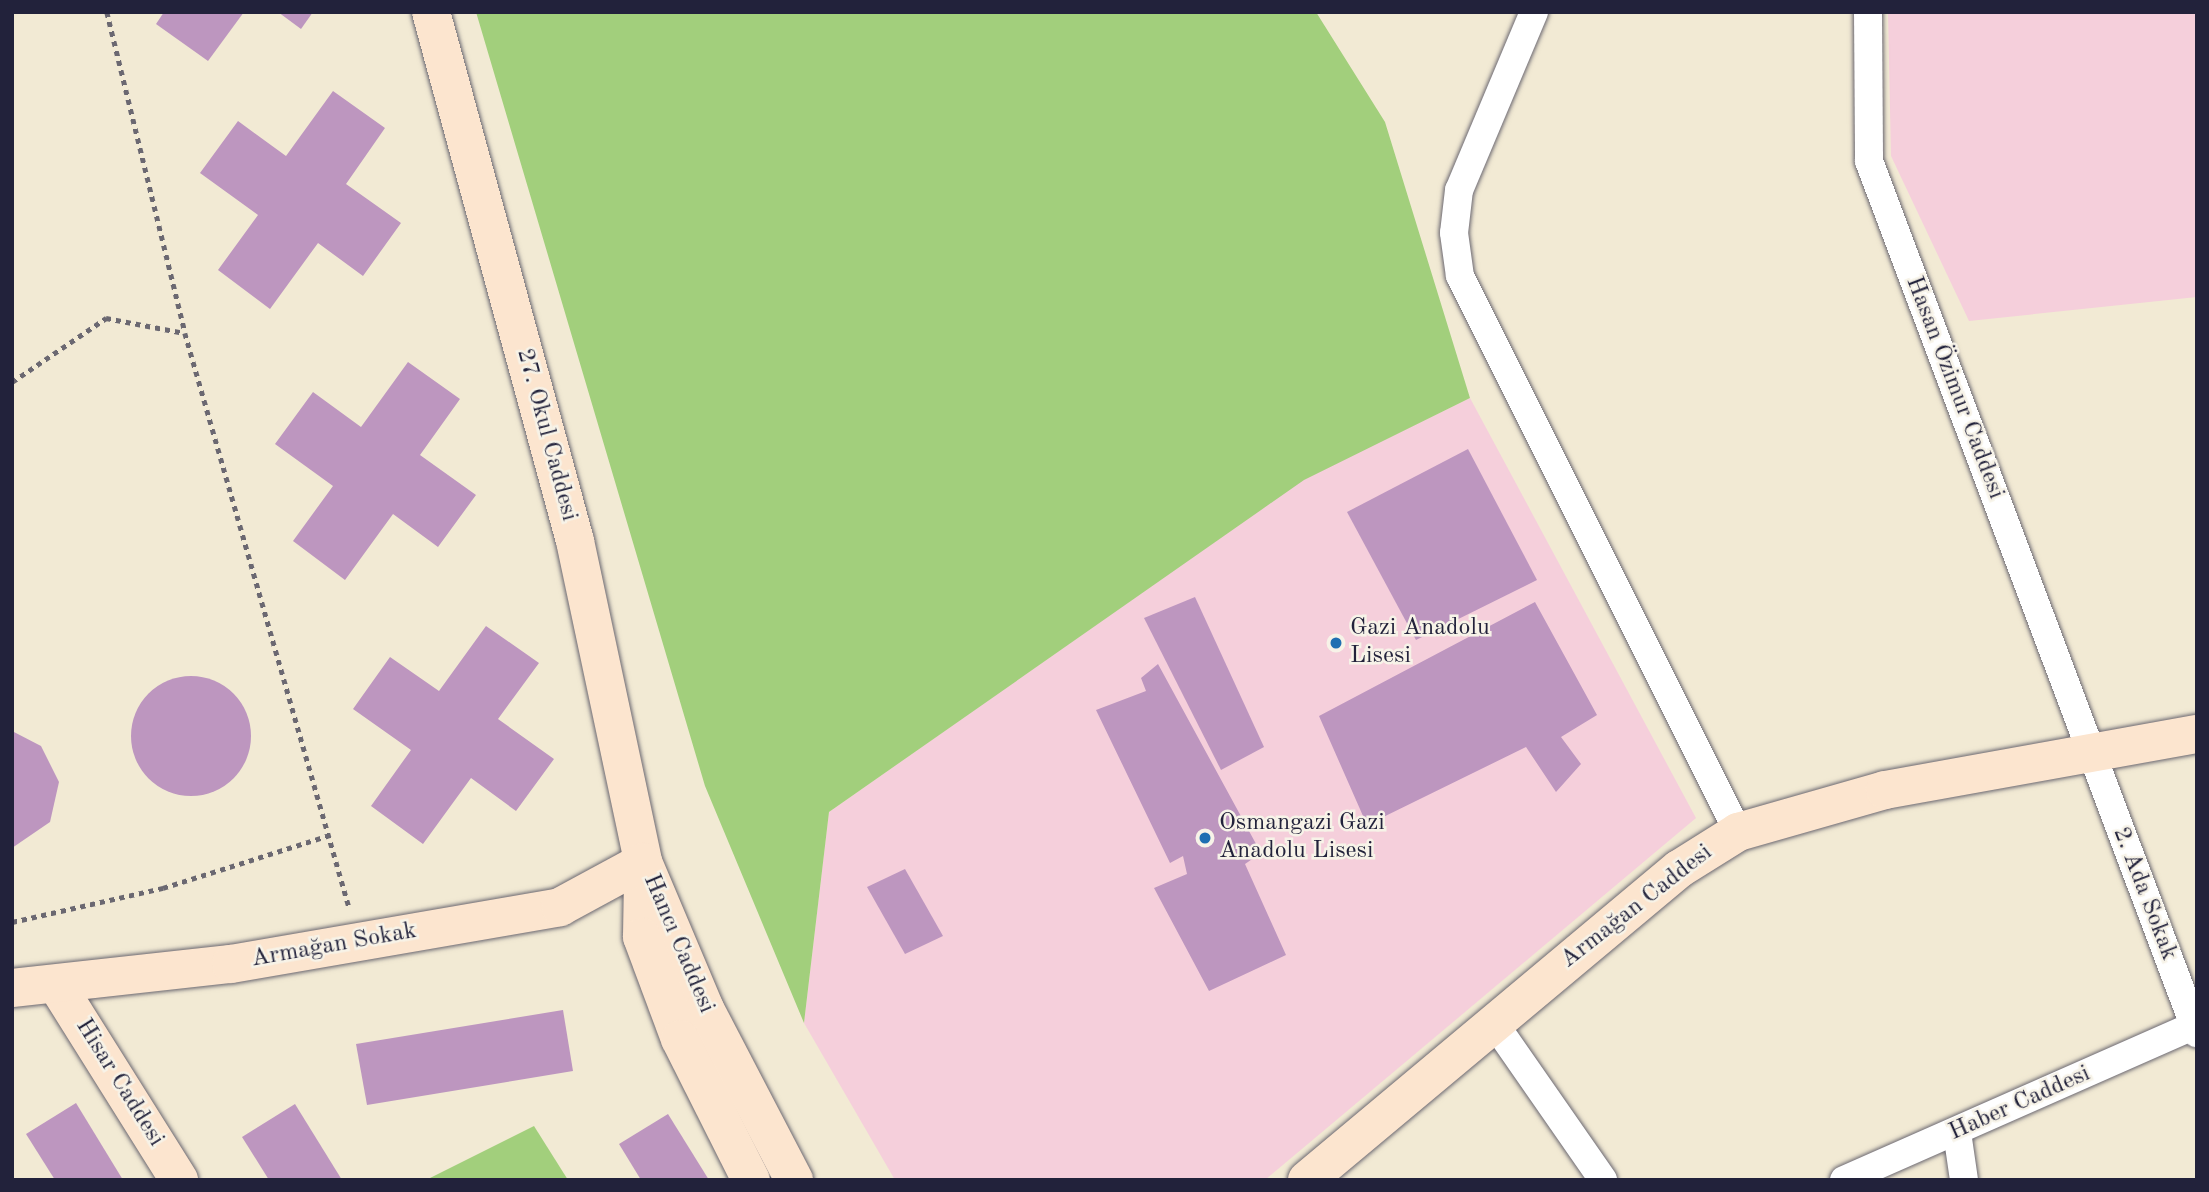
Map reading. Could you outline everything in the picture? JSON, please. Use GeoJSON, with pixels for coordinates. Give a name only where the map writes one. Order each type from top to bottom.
{"type":"FeatureCollection","features":[{"type":"Feature","properties":{"kind":"street","name":"27. Okul Caddesi"},"geometry":{"type":"LineString","coordinates":[[431,12],[575,541],[643,862]]}},
{"type":"Feature","properties":{"kind":"street"},"geometry":{"type":"LineString","coordinates":[[1534,12],[1459,190],[1454,233],[1460,276],[1738,832]]}},
{"type":"Feature","properties":{"kind":"street","name":"Hasan Özimur Caddesi"},"geometry":{"type":"LineString","coordinates":[[1868,12],[1869,161],[2091,755]]}},
{"type":"Feature","properties":{"kind":"street","name":"Armağan Caddesi"},"geometry":{"type":"LineString","coordinates":[[1307,1180],[1679,869],[1738,832],[1885,789],[2091,755],[2197,734]]}},
{"type":"Feature","properties":{"kind":"street","name":"2. Ada Sokak"},"geometry":{"type":"LineString","coordinates":[[2091,755],[2196,1029]]}},
{"type":"Feature","properties":{"kind":"street","name":"Armağan Sokak"},"geometry":{"type":"LineString","coordinates":[[12,988],[58,987],[357,942],[560,907],[643,862]]}},
{"type":"Feature","properties":{"kind":"street","name":"Hancı Caddesi"},"geometry":{"type":"LineString","coordinates":[[643,862],[642,937],[680,1039],[751,1180]]}},
{"type":"Feature","properties":{"kind":"street","name":"Hancı Caddesi"},"geometry":{"type":"LineString","coordinates":[[643,862],[705,1009],[794,1180]]}},
{"type":"Feature","properties":{"kind":"street","name":"Hisar Caddesi"},"geometry":{"type":"LineString","coordinates":[[58,987],[179,1180]]}},
{"type":"Feature","properties":{"kind":"street"},"geometry":{"type":"LineString","coordinates":[[1494,1023],[1603,1180]]}},
{"type":"Feature","properties":{"kind":"street","name":"Haber Caddesi"},"geometry":{"type":"LineString","coordinates":[[1844,1180],[2196,1029]]}},
{"type":"Feature","properties":{"kind":"street"},"geometry":{"type":"LineString","coordinates":[[1957,1132],[1964,1180]]}},
{"type":"Feature","properties":{"kind":"path"},"geometry":{"type":"LineString","coordinates":[[107,12],[185,333],[333,834],[357,942]]}},
{"type":"Feature","properties":{"kind":"path"},"geometry":{"type":"LineString","coordinates":[[12,382],[106,318],[185,333]]}},
{"type":"Feature","properties":{"kind":"path"},"geometry":{"type":"LineString","coordinates":[[12,922],[163,888],[333,834]]}},
{"type":"Feature","properties":{"kind":"shaded area"},"geometry":{"type":"Polygon","coordinates":[[[1888,12],[2197,12],[2197,297],[1969,321],[1891,156],[1888,12]]]}},
{"type":"Feature","properties":{"kind":"shaded area","name":"Gazi Anadolu Lisesi"},"geometry":{"type":"Polygon","coordinates":[[[1470,398],[1696,818],[1265,1180],[895,1180],[804,1023],[829,812],[1304,479],[1470,398]]]}},
{"type":"Feature","properties":{"kind":"green space"},"geometry":{"type":"Polygon","coordinates":[[[476,12],[1316,12],[1385,122],[1470,398],[1304,480],[829,812],[804,1023],[705,786],[476,12]]]}},
{"type":"Feature","properties":{"kind":"green space"},"geometry":{"type":"Polygon","coordinates":[[[534,1126],[568,1180],[426,1180],[534,1126]]]}},
{"type":"Feature","properties":{"kind":"building"},"geometry":{"type":"Polygon","coordinates":[[[164,12],[244,12],[208,61],[156,24],[164,12]]]}},
{"type":"Feature","properties":{"kind":"building"},"geometry":{"type":"Polygon","coordinates":[[[278,12],[313,12],[301,29],[278,12]]]}},
{"type":"Feature","properties":{"kind":"building"},"geometry":{"type":"Polygon","coordinates":[[[333,91],[385,128],[346,184],[401,223],[363,276],[318,243],[270,309],[218,270],[258,215],[200,173],[238,121],[286,156],[333,91]]]}},
{"type":"Feature","properties":{"kind":"building"},"geometry":{"type":"Polygon","coordinates":[[[408,362],[460,399],[420,455],[476,495],[438,547],[393,514],[345,580],[293,541],[333,486],[275,444],[313,392],[361,427],[408,362]]]}},
{"type":"Feature","properties":{"kind":"building"},"geometry":{"type":"Polygon","coordinates":[[[1468,449],[1537,580],[1416,640],[1347,512],[1468,449]]]}},
{"type":"Feature","properties":{"kind":"building"},"geometry":{"type":"Polygon","coordinates":[[[1195,597],[1264,747],[1221,770],[1144,618],[1195,597]]]}},
{"type":"Feature","properties":{"kind":"building"},"geometry":{"type":"Polygon","coordinates":[[[1535,602],[1597,715],[1561,737],[1581,764],[1556,792],[1526,747],[1367,825],[1319,716],[1535,602]]]}},
{"type":"Feature","properties":{"kind":"building"},"geometry":{"type":"Polygon","coordinates":[[[486,626],[539,663],[498,719],[554,759],[516,811],[471,778],[423,844],[371,806],[411,750],[353,709],[390,657],[439,691],[486,626]]]}},
{"type":"Feature","properties":{"kind":"building","name":"Osmangazi Gazi Anadolu Lisesi"},"geometry":{"type":"Polygon","coordinates":[[[1158,664],[1261,853],[1245,864],[1286,955],[1209,991],[1154,888],[1187,874],[1183,856],[1170,863],[1096,710],[1146,691],[1141,678],[1158,664]]]}},
{"type":"Feature","properties":{"kind":"building"},"geometry":{"type":"Polygon","coordinates":[[[191,676],[214,681],[233,694],[246,713],[251,736],[246,759],[233,778],[214,791],[191,796],[168,791],[149,778],[136,759],[131,736],[136,713],[149,694],[168,681],[191,676]]]}},
{"type":"Feature","properties":{"kind":"building"},"geometry":{"type":"Polygon","coordinates":[[[12,731],[41,746],[59,782],[50,822],[12,848],[12,731]]]}},
{"type":"Feature","properties":{"kind":"building"},"geometry":{"type":"Polygon","coordinates":[[[905,869],[943,936],[905,954],[867,887],[905,869]]]}},
{"type":"Feature","properties":{"kind":"building"},"geometry":{"type":"Polygon","coordinates":[[[563,1010],[573,1071],[367,1105],[356,1044],[563,1010]]]}},
{"type":"Feature","properties":{"kind":"building"},"geometry":{"type":"Polygon","coordinates":[[[76,1103],[123,1180],[55,1180],[26,1134],[76,1103]]]}},
{"type":"Feature","properties":{"kind":"building"},"geometry":{"type":"Polygon","coordinates":[[[295,1104],[342,1180],[269,1180],[242,1137],[295,1104]]]}},
{"type":"Feature","properties":{"kind":"building"},"geometry":{"type":"Polygon","coordinates":[[[668,1114],[709,1180],[641,1180],[619,1144],[668,1114]]]}},
{"type":"Feature","properties":{"kind":"place","name":"Gazi Anadolu Lisesi"},"geometry":{"type":"Point","coordinates":[1336,643]}},
{"type":"Feature","properties":{"kind":"place","name":"Osmangazi Gazi Anadolu Lisesi"},"geometry":{"type":"Point","coordinates":[1205,838]}}]}
